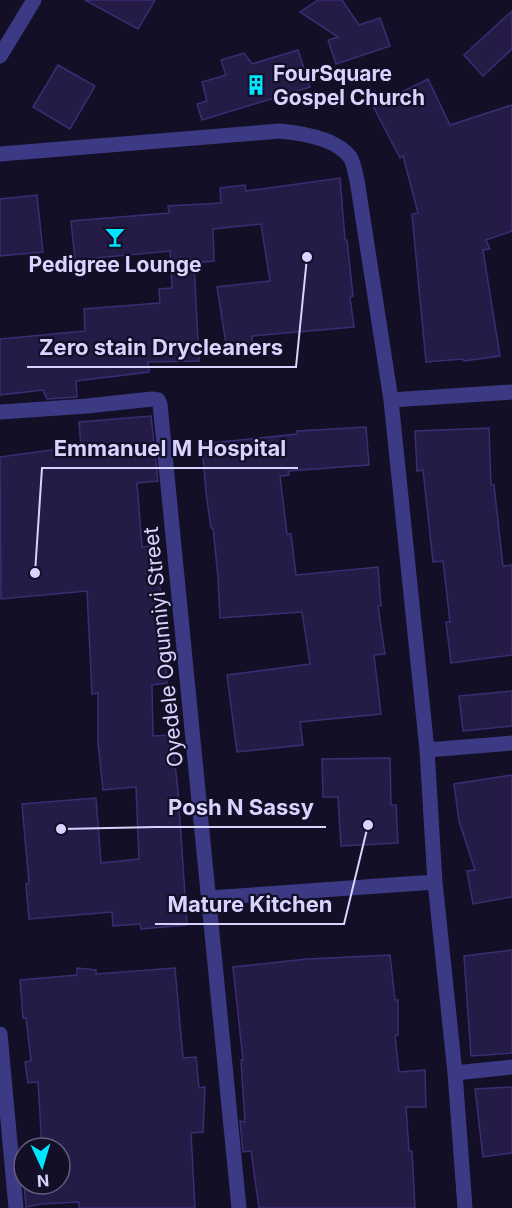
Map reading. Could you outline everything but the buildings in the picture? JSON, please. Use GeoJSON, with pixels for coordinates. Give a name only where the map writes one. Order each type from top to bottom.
{"type":"FeatureCollection","features":[{"type":"Feature","properties":{"kind":"street"},"geometry":{"type":"LineString","coordinates":[[0,56],[34,0]]}},
{"type":"Feature","properties":{"kind":"street"},"geometry":{"type":"LineString","coordinates":[[0,154],[280,130],[308,134],[333,143],[350,157],[357,180],[391,400],[427,750],[435,882],[455,1073],[465,1208]]}},
{"type":"Feature","properties":{"kind":"street"},"geometry":{"type":"LineString","coordinates":[[391,400],[512,392]]}},
{"type":"Feature","properties":{"kind":"street","name":"Oyedele Ogunniyi Street"},"geometry":{"type":"LineString","coordinates":[[0,412],[152,399],[158,400],[160,404],[239,1208]]}},
{"type":"Feature","properties":{"kind":"street"},"geometry":{"type":"LineString","coordinates":[[427,750],[512,743]]}},
{"type":"Feature","properties":{"kind":"street"},"geometry":{"type":"LineString","coordinates":[[209,898],[435,882]]}},
{"type":"Feature","properties":{"kind":"street"},"geometry":{"type":"LineString","coordinates":[[0,1034],[16,1208]]}},
{"type":"Feature","properties":{"kind":"street"},"geometry":{"type":"LineString","coordinates":[[455,1073],[512,1067]]}},
{"type":"Feature","properties":{"kind":"place","name":"FourSquare Gospel Church"},"geometry":{"type":"Point","coordinates":[256,85]}},
{"type":"Feature","properties":{"kind":"place","name":"Pedigree Lounge"},"geometry":{"type":"Point","coordinates":[115,237]}},
{"type":"Feature","properties":{"kind":"place","name":"Zero stain Drycleaners"},"geometry":{"type":"Point","coordinates":[307,257]}},
{"type":"Feature","properties":{"kind":"place","name":"Emmanuel M Hospital"},"geometry":{"type":"Point","coordinates":[35,573]}},
{"type":"Feature","properties":{"kind":"place","name":"Mature Kitchen"},"geometry":{"type":"Point","coordinates":[368,825]}},
{"type":"Feature","properties":{"kind":"place","name":"Posh N Sassy"},"geometry":{"type":"Point","coordinates":[61,829]}}]}
